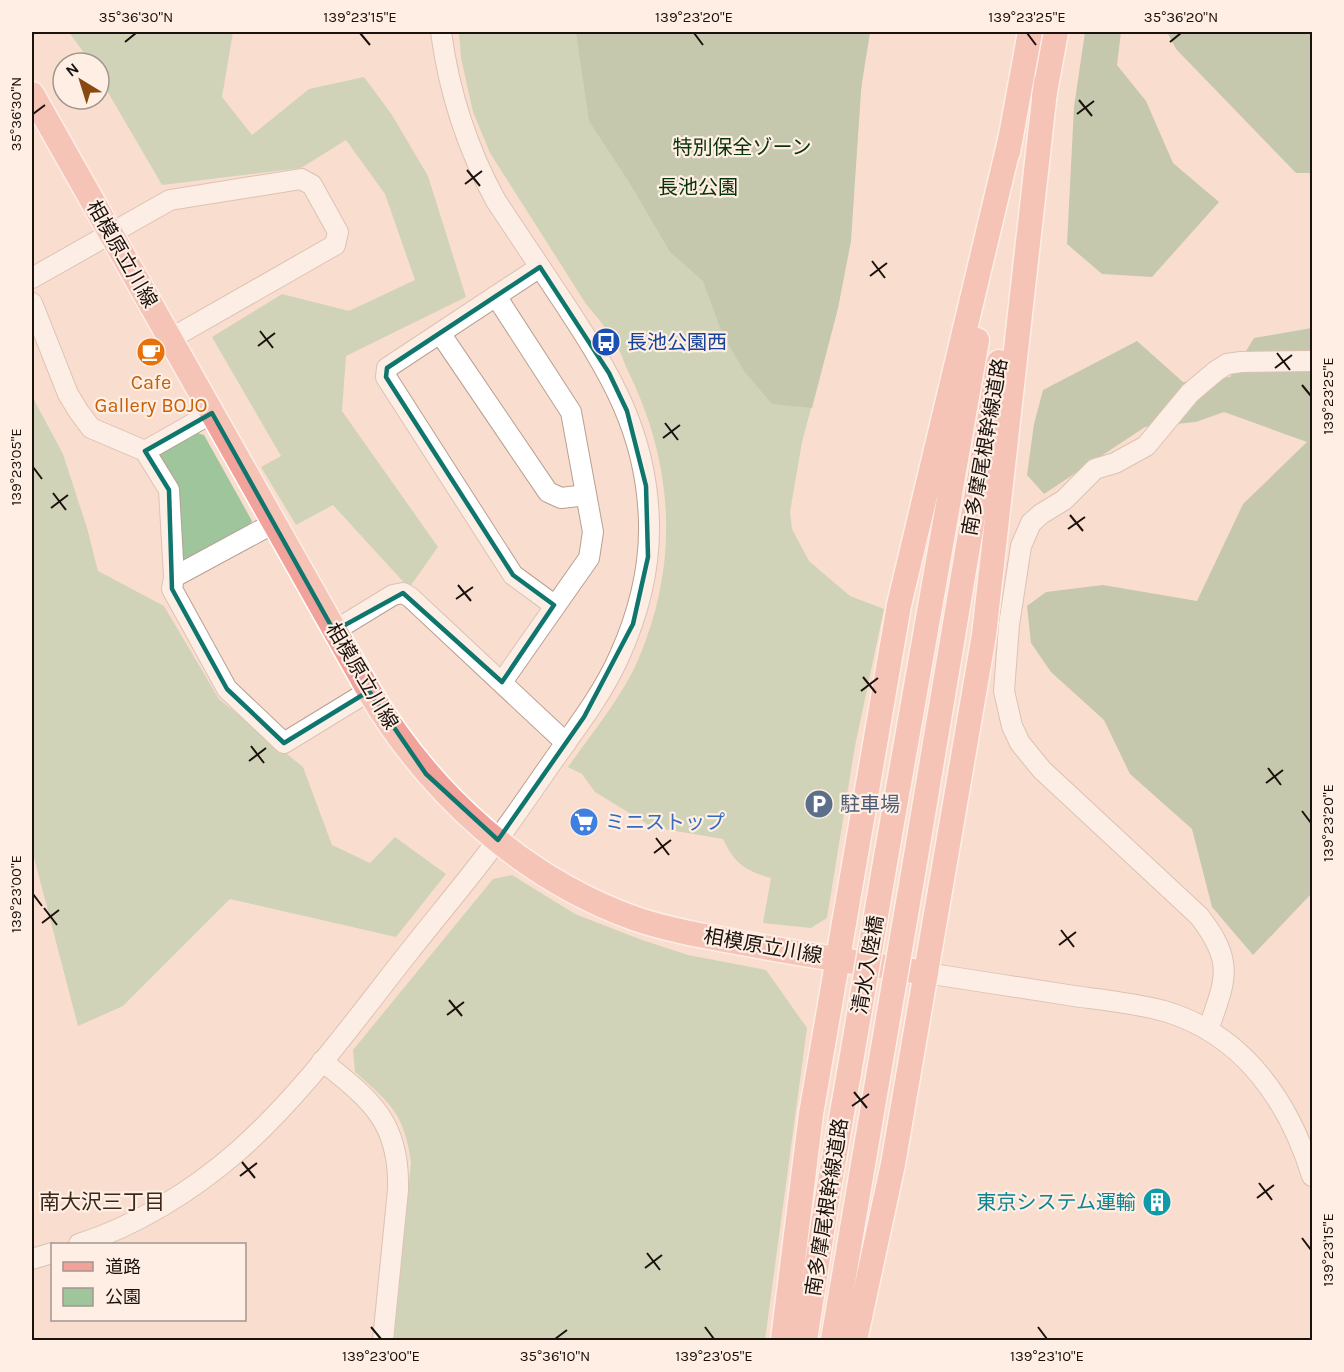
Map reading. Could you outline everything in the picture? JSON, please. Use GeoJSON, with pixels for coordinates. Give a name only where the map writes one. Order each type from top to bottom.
{"type":"FeatureCollection","features":[{"type":"Feature","properties":{"kind":"main road","name":"南多摩尾根幹線道路"},"geometry":{"type":"LineString","coordinates":[[886,857],[1030,32]]}},
{"type":"Feature","properties":{"kind":"main road","name":"南多摩尾根幹線道路"},"geometry":{"type":"LineString","coordinates":[[915,862],[1056,32]]}},
{"type":"Feature","properties":{"kind":"main road"},"geometry":{"type":"LineString","coordinates":[[855,1341],[892,1164],[984,634],[1046,82]]}},
{"type":"Feature","properties":{"kind":"main road","name":"相模原立川線"},"geometry":{"type":"LineString","coordinates":[[32,94],[334,631],[392,728],[426,774],[473,820],[520,857],[559,883],[608,908],[637,919],[698,935],[926,973]]}},
{"type":"Feature","properties":{"kind":"main road"},"geometry":{"type":"LineString","coordinates":[[783,1341],[811,1114],[839,960],[891,603],[1011,136]]}},
{"type":"Feature","properties":{"kind":"main road","name":"清水入陸橋"},"geometry":{"type":"LineString","coordinates":[[849,1073],[886,857]]}},
{"type":"Feature","properties":{"kind":"main road","name":"清水入陸橋"},"geometry":{"type":"LineString","coordinates":[[878,1077],[915,862]]}},
{"type":"Feature","properties":{"kind":"main road","name":"南多摩尾根幹線道路"},"geometry":{"type":"LineString","coordinates":[[805,1341],[849,1073]]}},
{"type":"Feature","properties":{"kind":"main road","name":"南多摩尾根幹線道路"},"geometry":{"type":"LineString","coordinates":[[834,1341],[878,1077]]}},
{"type":"Feature","properties":{"kind":"street"},"geometry":{"type":"LineString","coordinates":[[84,1243],[128,1224],[208,1175],[238,1151],[277,1113],[322,1061],[498,840],[604,685],[633,624],[648,557],[649,523],[646,486],[638,446],[627,411],[609,372],[496,201],[480,171],[454,100],[441,32]]}},
{"type":"Feature","properties":{"kind":"street"},"geometry":{"type":"LineString","coordinates":[[32,278],[170,200],[301,179],[312,185],[338,232],[335,245],[170,339]]}},
{"type":"Feature","properties":{"kind":"street"},"geometry":{"type":"LineString","coordinates":[[540,267],[387,368],[386,377],[513,575],[554,605]]}},
{"type":"Feature","properties":{"kind":"street"},"geometry":{"type":"LineString","coordinates":[[496,296],[571,412],[593,532],[589,558],[502,682]]}},
{"type":"Feature","properties":{"kind":"street"},"geometry":{"type":"LineString","coordinates":[[32,303],[68,394],[79,412],[91,428],[145,451],[169,490],[174,578],[172,589],[226,689],[284,743],[369,691]]}},
{"type":"Feature","properties":{"kind":"street"},"geometry":{"type":"LineString","coordinates":[[440,333],[548,492],[561,498],[586,495]]}},
{"type":"Feature","properties":{"kind":"street"},"geometry":{"type":"LineString","coordinates":[[1208,1030],[1223,989],[1224,963],[1212,932],[1199,916],[1042,770],[1020,743],[1012,726],[1004,691],[1005,668],[1021,546],[1032,523],[1041,514],[1064,500],[1095,469],[1115,463],[1146,446],[1190,393],[1227,364],[1312,361]]}},
{"type":"Feature","properties":{"kind":"street"},"geometry":{"type":"LineString","coordinates":[[145,451],[212,413]]}},
{"type":"Feature","properties":{"kind":"street"},"geometry":{"type":"LineString","coordinates":[[174,578],[274,523]]}},
{"type":"Feature","properties":{"kind":"street"},"geometry":{"type":"LineString","coordinates":[[334,631],[393,595],[403,593],[566,743]]}},
{"type":"Feature","properties":{"kind":"street"},"geometry":{"type":"LineString","coordinates":[[926,973],[1145,1006],[1184,1018],[1208,1030],[1226,1041],[1248,1060],[1275,1094],[1297,1134],[1312,1176]]}},
{"type":"Feature","properties":{"kind":"street"},"geometry":{"type":"LineString","coordinates":[[322,1061],[364,1095],[375,1108],[386,1123],[396,1154],[399,1170],[398,1190],[383,1341]]}},
{"type":"Feature","properties":{"kind":"street"},"geometry":{"type":"LineString","coordinates":[[32,1259],[51,1252]]}},
{"type":"Feature","properties":{"kind":"highlighted area"},"geometry":{"type":"Polygon","coordinates":[[[540,267],[609,373],[627,411],[646,486],[648,557],[633,624],[584,717],[498,840],[426,774],[369,691],[284,743],[227,689],[172,589],[169,490],[145,451],[212,413],[334,631],[403,593],[502,682],[554,605],[513,575],[386,377],[387,368],[540,267]]]}},
{"type":"Feature","properties":{"kind":"green space"},"geometry":{"type":"Polygon","coordinates":[[[69,32],[233,32],[222,97],[252,135],[309,89],[364,77],[392,115],[428,176],[466,297],[346,356],[342,411],[438,547],[409,588],[333,505],[296,525],[261,467],[281,456],[212,337],[282,294],[349,311],[415,280],[385,194],[346,140],[301,168],[162,185],[111,98],[111,51],[82,51],[69,32]]]}},
{"type":"Feature","properties":{"kind":"green space","name":"長池公園"},"geometry":{"type":"Polygon","coordinates":[[[459,32],[870,32],[862,79],[850,243],[838,308],[802,442],[790,512],[792,529],[809,561],[850,596],[884,609],[855,746],[827,918],[811,928],[763,923],[771,878],[741,865],[723,839],[652,827],[595,792],[582,774],[568,767],[624,687],[638,660],[652,624],[661,587],[665,550],[666,513],[662,477],[643,405],[617,346],[586,304],[490,153],[473,112],[461,58],[459,32]]]}},
{"type":"Feature","properties":{"kind":"green space","name":"特別保全ゾーン"},"geometry":{"type":"Polygon","coordinates":[[[576,32],[870,32],[861,89],[851,241],[838,308],[812,408],[772,404],[744,371],[722,333],[703,281],[670,252],[629,182],[589,121],[576,32]]]}},
{"type":"Feature","properties":{"kind":"green space"},"geometry":{"type":"Polygon","coordinates":[[[1085,32],[1121,32],[1117,65],[1146,101],[1173,163],[1219,202],[1152,277],[1102,274],[1067,244],[1074,107],[1085,32]]]}},
{"type":"Feature","properties":{"kind":"green space"},"geometry":{"type":"Polygon","coordinates":[[[1167,32],[1312,32],[1312,173],[1296,173],[1176,49],[1167,32]]]}},
{"type":"Feature","properties":{"kind":"green space"},"geometry":{"type":"Polygon","coordinates":[[[1312,328],[1312,893],[1253,955],[1212,907],[1192,829],[1130,774],[1104,720],[1051,672],[1031,643],[1027,606],[1046,592],[1103,585],[1197,601],[1243,504],[1307,442],[1224,412],[1196,422],[1145,427],[1044,494],[1027,475],[1034,424],[1043,390],[1137,341],[1183,382],[1230,377],[1254,338],[1312,328]]]}},
{"type":"Feature","properties":{"kind":"green space"},"geometry":{"type":"Polygon","coordinates":[[[32,396],[63,454],[98,571],[164,606],[219,699],[303,767],[332,845],[370,863],[395,837],[446,874],[396,937],[230,899],[123,1006],[78,1026],[32,850],[32,396]]]}},
{"type":"Feature","properties":{"kind":"green space"},"geometry":{"type":"Polygon","coordinates":[[[194,432],[204,435],[252,521],[247,530],[186,565],[178,560],[155,460],[158,452],[194,432]]]}},
{"type":"Feature","properties":{"kind":"green space"},"geometry":{"type":"Polygon","coordinates":[[[512,875],[575,914],[642,940],[688,955],[766,970],[807,1028],[765,1340],[394,1340],[411,1162],[404,1132],[394,1110],[355,1072],[353,1050],[493,879],[512,875]]]}},
{"type":"Feature","properties":{"kind":"place","name":"長池公園西"},"geometry":{"type":"Point","coordinates":[606,342]}},
{"type":"Feature","properties":{"kind":"place","name":"Cafe Gallery BOJO"},"geometry":{"type":"Point","coordinates":[151,352]}},
{"type":"Feature","properties":{"kind":"place","name":"駐車場"},"geometry":{"type":"Point","coordinates":[819,804]}},
{"type":"Feature","properties":{"kind":"place","name":"ミニストップ"},"geometry":{"type":"Point","coordinates":[584,822]}},
{"type":"Feature","properties":{"kind":"place","name":"東京システム運輸"},"geometry":{"type":"Point","coordinates":[1157,1202]}},
{"type":"Feature","properties":{"kind":"district","name":"南大沢三丁目"},"geometry":{"type":"Point","coordinates":[102,1202]}}]}
